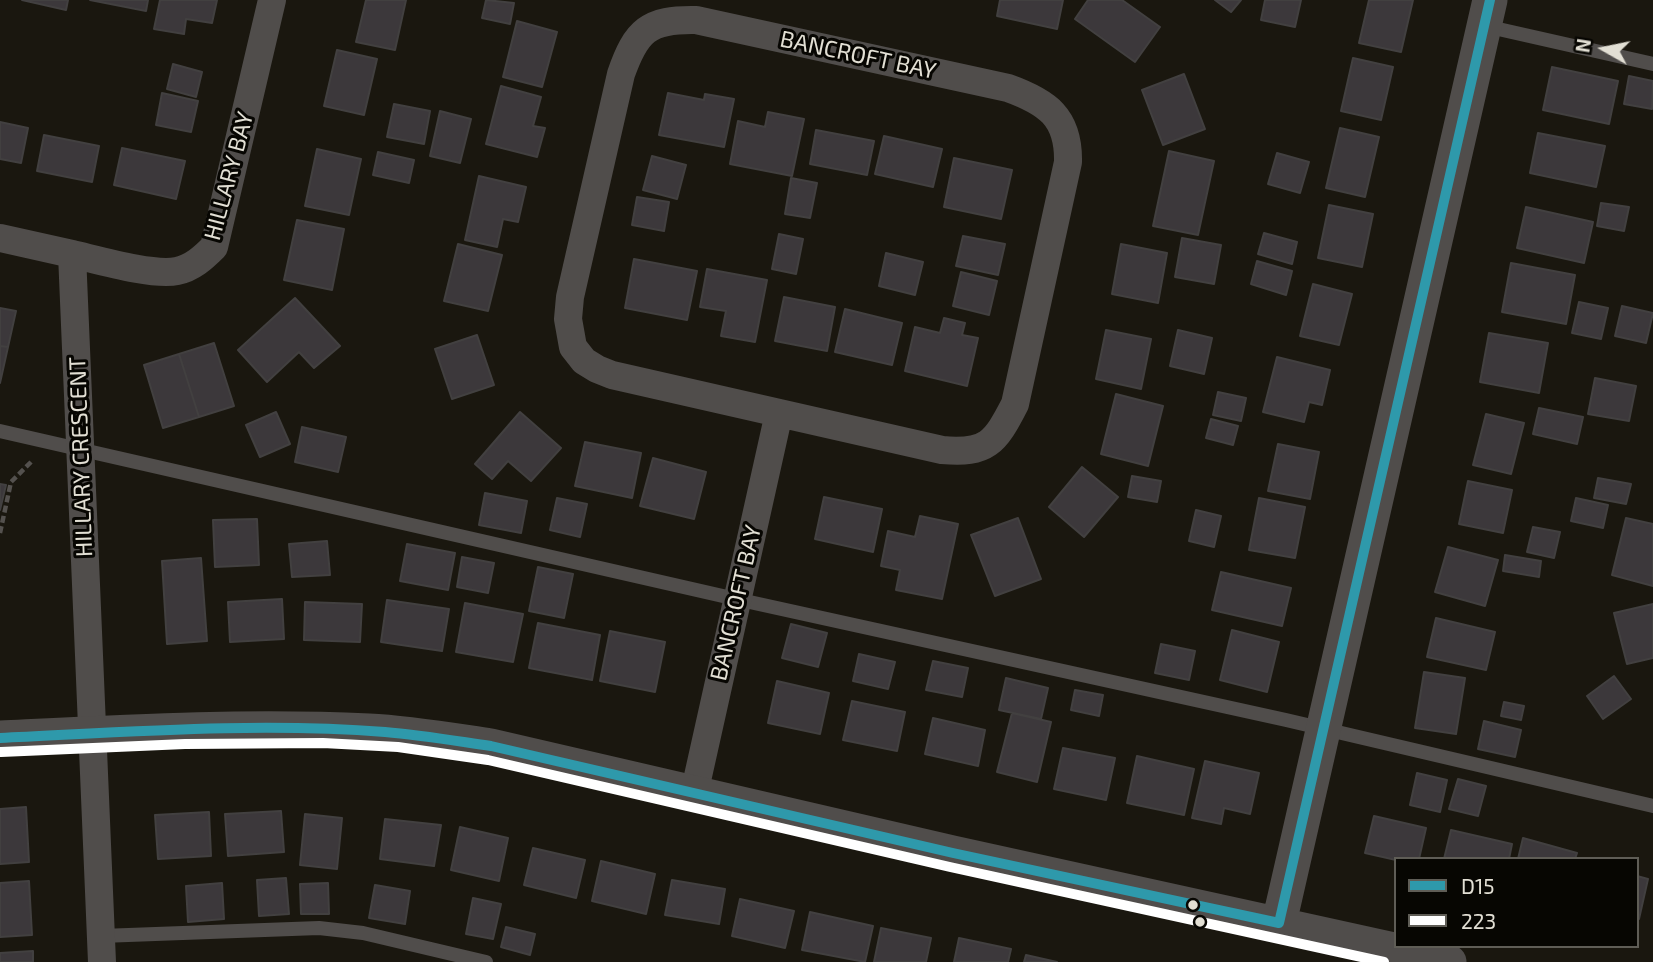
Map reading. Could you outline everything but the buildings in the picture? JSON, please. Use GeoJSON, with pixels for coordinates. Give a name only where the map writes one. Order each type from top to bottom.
{"type":"FeatureCollection","features":[{"type":"Feature","properties":{"kind":"street","name":"HILLARY BAY"},"geometry":{"type":"LineString","coordinates":[[72,254],[155,271],[174,272],[203,258],[214,247],[272,0]]}},
{"type":"Feature","properties":{"kind":"street"},"geometry":{"type":"LineString","coordinates":[[1279,923],[1488,13]]}},
{"type":"Feature","properties":{"kind":"street","name":"BANCROFT BAY"},"geometry":{"type":"LineString","coordinates":[[696,20],[1008,88],[1049,107],[1065,134],[1068,162],[1015,404],[1007,420],[987,445],[964,452],[942,450],[779,413],[612,375],[584,361],[573,347],[568,319],[570,297],[621,74],[630,48],[644,31],[657,23],[696,20]]}},
{"type":"Feature","properties":{"kind":"street"},"geometry":{"type":"LineString","coordinates":[[0,238],[72,254]]}},
{"type":"Feature","properties":{"kind":"street","name":"HILLARY CRESCENT"},"geometry":{"type":"LineString","coordinates":[[72,254],[101,949]]}},
{"type":"Feature","properties":{"kind":"street","name":"BANCROFT BAY"},"geometry":{"type":"LineString","coordinates":[[694,794],[779,413]]}},
{"type":"Feature","properties":{"kind":"street"},"geometry":{"type":"LineString","coordinates":[[0,738],[125,730],[256,729],[368,731],[491,746],[694,794],[1448,962]]}},
{"type":"Feature","properties":{"kind":"lane"},"geometry":{"type":"LineString","coordinates":[[1488,13],[1653,64]]}},
{"type":"Feature","properties":{"kind":"lane"},"geometry":{"type":"LineString","coordinates":[[0,431],[1653,806]]}},
{"type":"Feature","properties":{"kind":"lane"},"geometry":{"type":"LineString","coordinates":[[101,949],[319,928],[363,933],[486,962]]}},
{"type":"Feature","properties":{"kind":"path"},"geometry":{"type":"LineString","coordinates":[[0,533],[11,482],[51,443]]}},
{"type":"Feature","properties":{"kind":"transit line","name":"D15"},"geometry":{"type":"LineString","coordinates":[[1279,923],[1490,0]]}},
{"type":"Feature","properties":{"kind":"transit line","name":"D15"},"geometry":{"type":"LineString","coordinates":[[0,738],[192,729],[289,728],[385,732],[438,738],[491,746],[953,853],[1279,923]]}},
{"type":"Feature","properties":{"kind":"transit line","name":"223"},"geometry":{"type":"LineString","coordinates":[[1,752],[185,744],[323,743],[398,747],[488,760],[950,867],[1384,962]]}}]}
